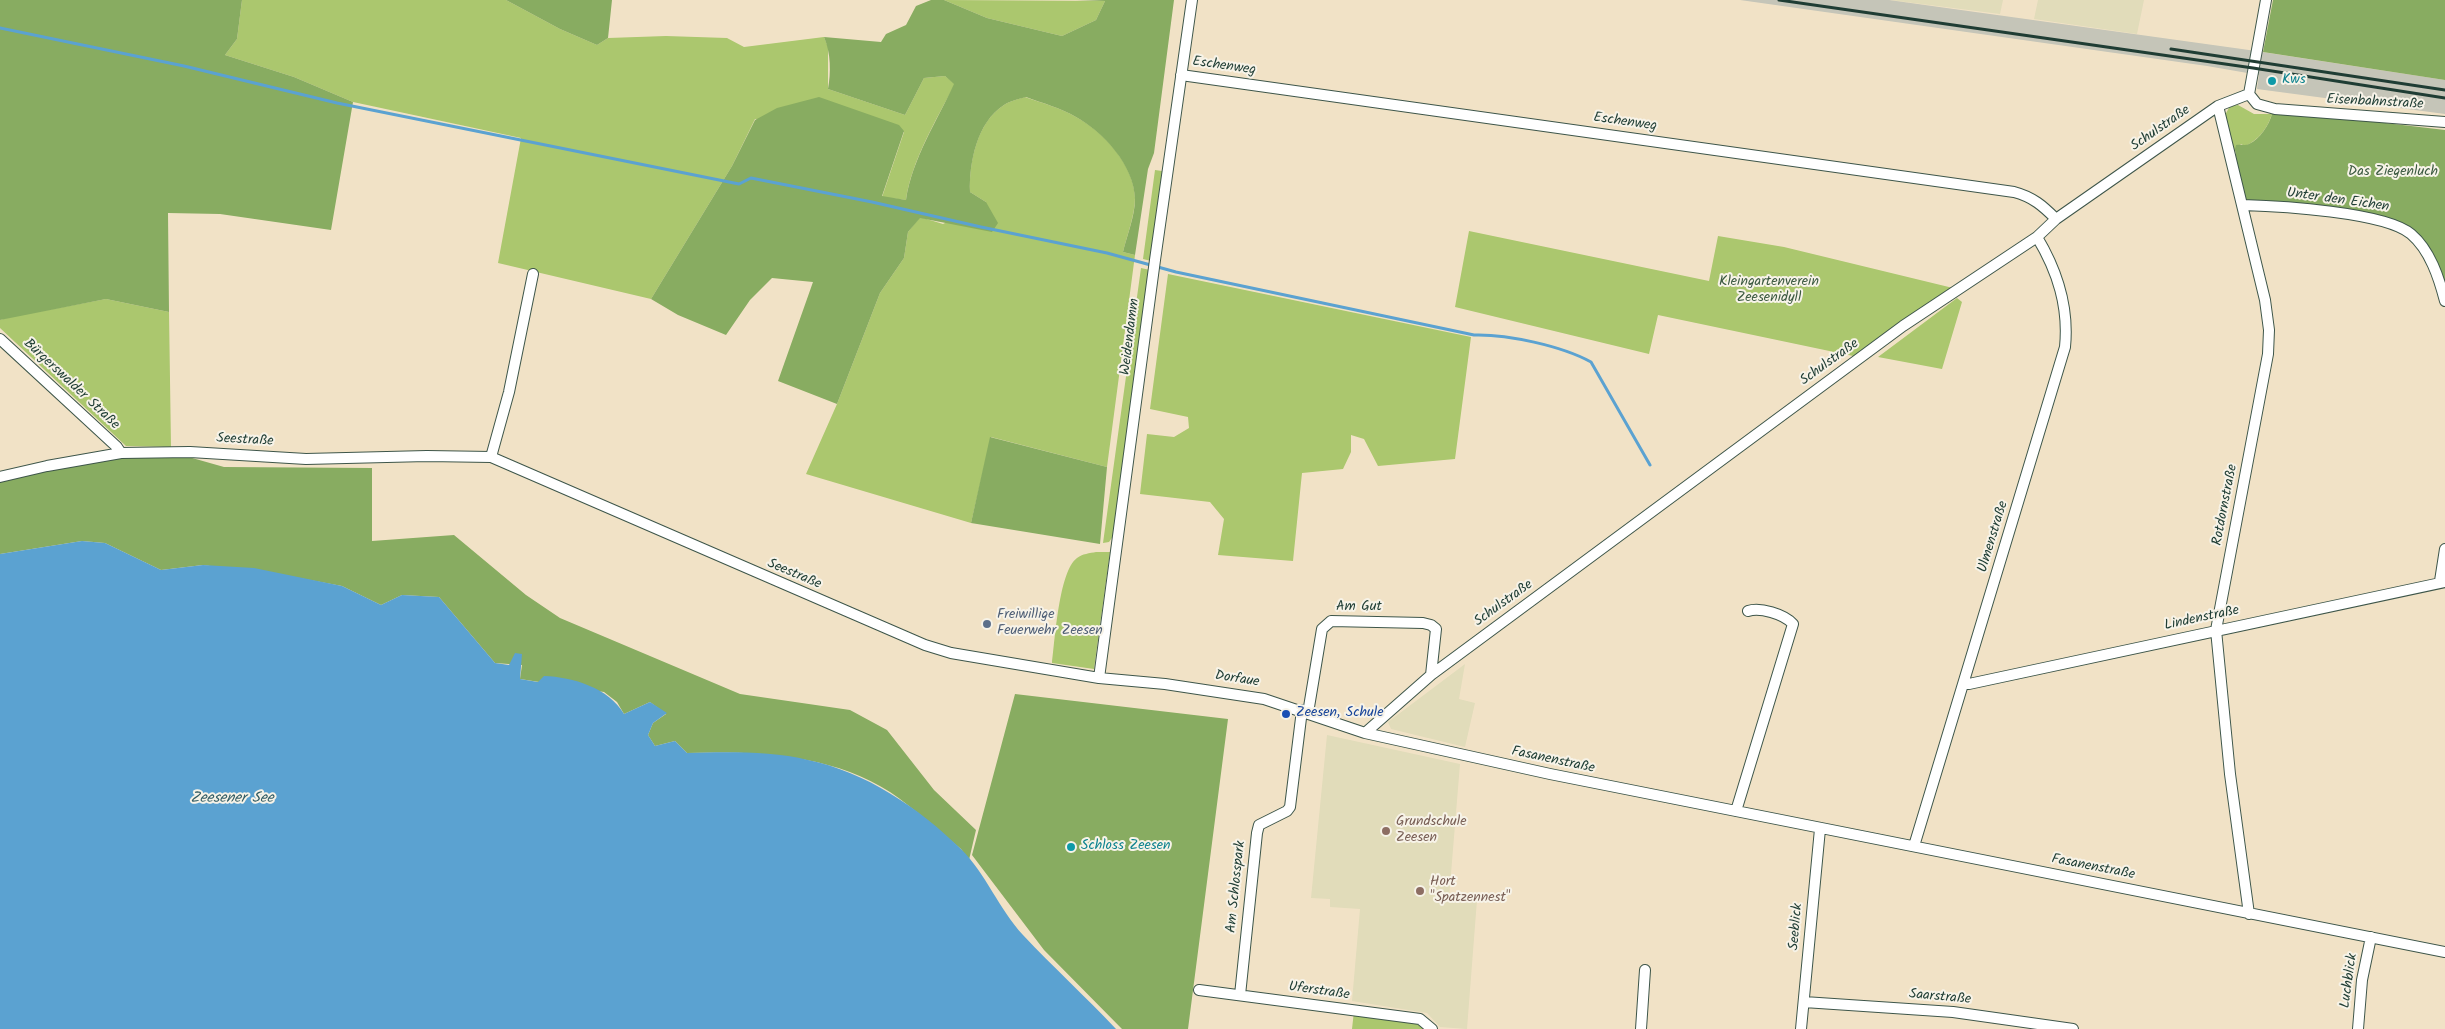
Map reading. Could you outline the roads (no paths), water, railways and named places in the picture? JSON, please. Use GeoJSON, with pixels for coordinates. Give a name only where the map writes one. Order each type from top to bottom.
{"type":"FeatureCollection","features":[{"type":"Feature","properties":{"kind":"street","name":"Weidendamm"},"geometry":{"type":"LineString","coordinates":[[1099,678],[1153,272],[1192,0]]}},
{"type":"Feature","properties":{"kind":"street"},"geometry":{"type":"LineString","coordinates":[[2249,94],[2266,0]]}},
{"type":"Feature","properties":{"kind":"street","name":"Eschenweg"},"geometry":{"type":"LineString","coordinates":[[1181,75],[2014,192],[2039,202],[2056,219]]}},
{"type":"Feature","properties":{"kind":"street","name":"Schulstraße"},"geometry":{"type":"LineString","coordinates":[[1365,732],[1431,675],[1903,326],[2037,237],[2056,219],[2218,106],[2249,94]]}},
{"type":"Feature","properties":{"kind":"street","name":"Eisenbahnstraße"},"geometry":{"type":"LineString","coordinates":[[2249,94],[2257,104],[2275,109],[2445,122]]}},
{"type":"Feature","properties":{"kind":"street","name":"Rotdornstraße"},"geometry":{"type":"LineString","coordinates":[[2218,106],[2243,205],[2269,330],[2268,354],[2216,630],[2230,774],[2249,914]]}},
{"type":"Feature","properties":{"kind":"street","name":"Unter den Eichen"},"geometry":{"type":"LineString","coordinates":[[2243,205],[2296,208],[2394,223],[2412,234],[2422,248],[2438,275],[2445,301]]}},
{"type":"Feature","properties":{"kind":"street","name":"Ulmenstraße"},"geometry":{"type":"LineString","coordinates":[[1914,846],[2065,347],[2067,327],[2063,295],[2046,251],[2037,237]]}},
{"type":"Feature","properties":{"kind":"street"},"geometry":{"type":"LineString","coordinates":[[491,457],[509,392],[533,274]]}},
{"type":"Feature","properties":{"kind":"street","name":"Bürgerswalder Straße"},"geometry":{"type":"LineString","coordinates":[[0,339],[117,447],[121,453]]}},
{"type":"Feature","properties":{"kind":"street","name":"Seestraße"},"geometry":{"type":"LineString","coordinates":[[0,477],[47,466],[121,453],[190,452],[306,459],[426,456],[491,457],[925,645],[951,653],[1099,678]]}},
{"type":"Feature","properties":{"kind":"street"},"geometry":{"type":"LineString","coordinates":[[2442,581],[2445,549]]}},
{"type":"Feature","properties":{"kind":"street","name":"Lindenstraße"},"geometry":{"type":"LineString","coordinates":[[1964,683],[1969,684],[2442,581]]}},
{"type":"Feature","properties":{"kind":"street"},"geometry":{"type":"LineString","coordinates":[[1736,811],[1793,624],[1786,618],[1756,608],[1748,611]]}},
{"type":"Feature","properties":{"kind":"street","name":"Am Gut"},"geometry":{"type":"LineString","coordinates":[[1305,711],[1322,629],[1331,621],[1423,623],[1431,625],[1436,629],[1431,675]]}},
{"type":"Feature","properties":{"kind":"street","name":"Dorfaue"},"geometry":{"type":"LineString","coordinates":[[1099,678],[1165,684],[1275,701],[1365,732]]}},
{"type":"Feature","properties":{"kind":"street","name":"Am Schlosspark"},"geometry":{"type":"LineString","coordinates":[[1240,995],[1256,833],[1259,825],[1287,811],[1290,807],[1305,711]]}},
{"type":"Feature","properties":{"kind":"street","name":"Fasanenstraße"},"geometry":{"type":"LineString","coordinates":[[1365,732],[1541,772],[2445,952]]}},
{"type":"Feature","properties":{"kind":"street","name":"Seeblick"},"geometry":{"type":"LineString","coordinates":[[1801,1029],[1820,828]]}},
{"type":"Feature","properties":{"kind":"street","name":"Luchblick"},"geometry":{"type":"LineString","coordinates":[[2358,1029],[2362,980],[2371,937]]}},
{"type":"Feature","properties":{"kind":"street"},"geometry":{"type":"LineString","coordinates":[[1641,1029],[1645,970]]}},
{"type":"Feature","properties":{"kind":"street","name":"Uferstraße"},"geometry":{"type":"LineString","coordinates":[[1199,990],[1420,1019],[1432,1029]]}},
{"type":"Feature","properties":{"kind":"street","name":"Saarstraße"},"geometry":{"type":"LineString","coordinates":[[1804,1002],[1954,1012],[2073,1029]]}},
{"type":"Feature","properties":{"kind":"water","name":"Zeesener See"},"geometry":{"type":"Polygon","coordinates":[[[82,541],[105,543],[161,570],[203,565],[254,568],[342,586],[381,605],[402,595],[439,597],[495,663],[509,665],[515,653],[522,654],[520,679],[538,682],[544,676],[578,682],[609,697],[624,714],[650,702],[667,713],[653,723],[648,735],[655,746],[675,741],[687,753],[748,753],[794,757],[850,773],[890,794],[928,819],[961,849],[978,869],[1014,925],[1116,1029],[0,1029],[0,554],[82,541]]]}},
{"type":"Feature","properties":{"kind":"waterway"},"geometry":{"type":"LineString","coordinates":[[0,28],[184,66],[337,103],[739,184],[751,178],[872,202],[1107,253],[1176,272],[1474,335],[1518,339],[1550,346],[1591,362],[1650,465]]}},
{"type":"Feature","properties":{"kind":"railway"},"geometry":{"type":"LineString","coordinates":[[1779,0],[2253,68],[2445,98]]}},
{"type":"Feature","properties":{"kind":"railway"},"geometry":{"type":"LineString","coordinates":[[2171,49],[2445,90]]}},
{"type":"Feature","properties":{"kind":"place","name":"Kws"},"geometry":{"type":"Point","coordinates":[2272,81]}},
{"type":"Feature","properties":{"kind":"place","name":"Freiwillige Feuerwehr Zeesen"},"geometry":{"type":"Point","coordinates":[987,624]}},
{"type":"Feature","properties":{"kind":"place","name":"Zeesen, Schule"},"geometry":{"type":"Point","coordinates":[1286,714]}},
{"type":"Feature","properties":{"kind":"place","name":"Grundschule Zeesen"},"geometry":{"type":"Point","coordinates":[1386,831]}},
{"type":"Feature","properties":{"kind":"place","name":"Schloss Zeesen"},"geometry":{"type":"Point","coordinates":[1071,847]}},
{"type":"Feature","properties":{"kind":"place","name":"Hort \"Spatzennest\""},"geometry":{"type":"Point","coordinates":[1420,891]}},
{"type":"Feature","properties":{"kind":"park label","name":"Das Ziegenluch"},"geometry":{"type":"Point","coordinates":[2393,173]}},
{"type":"Feature","properties":{"kind":"park label","name":"Kleingartenverein Zeesenidyll"},"geometry":{"type":"Point","coordinates":[1769,292]}}]}
